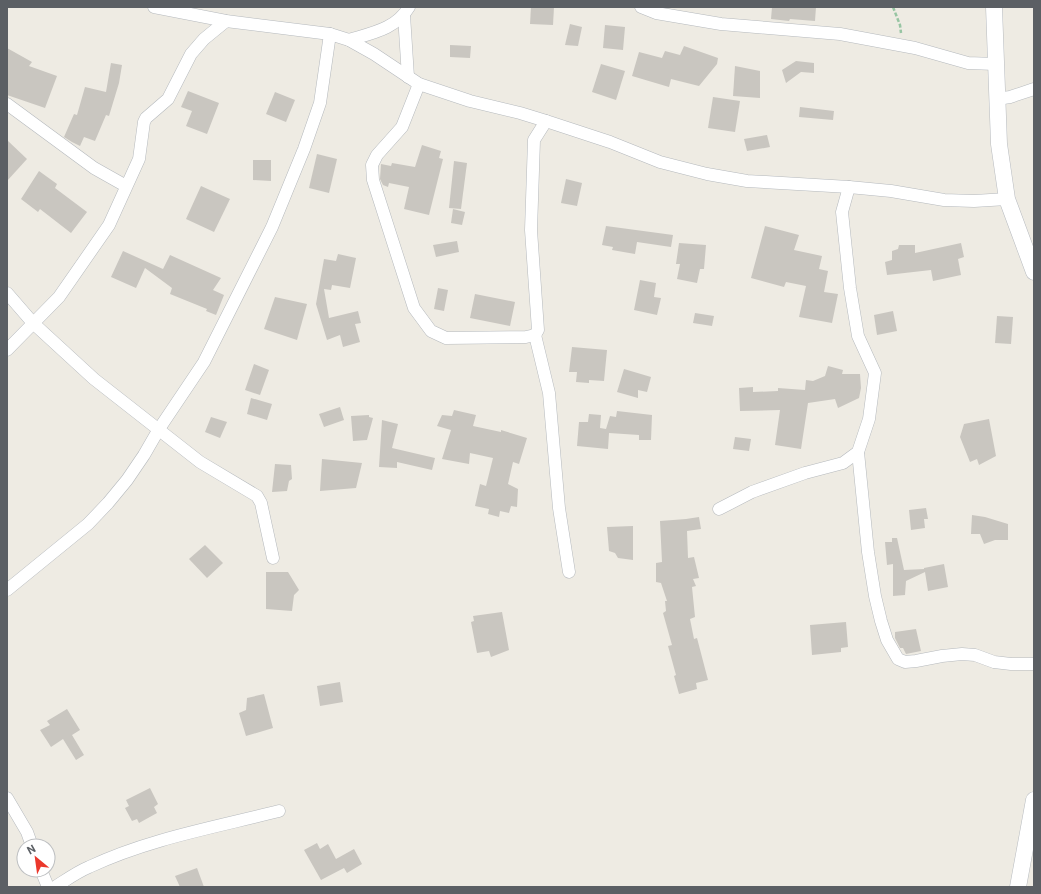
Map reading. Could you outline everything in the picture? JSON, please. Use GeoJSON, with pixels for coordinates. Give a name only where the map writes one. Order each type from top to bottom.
{"type":"FeatureCollection","features":[{"type":"Feature","properties":{"kind":"main road"},"geometry":{"type":"LineString","coordinates":[[994,7],[999,144],[1006,199],[1034,272]]}},
{"type":"Feature","properties":{"kind":"main road"},"geometry":{"type":"LineString","coordinates":[[1018,887],[1034,800]]}},
{"type":"Feature","properties":{"kind":"street"},"geometry":{"type":"LineString","coordinates":[[154,7],[226,21],[330,34],[349,40],[374,54],[419,84],[470,101],[546,121],[610,142],[660,162],[707,174],[746,181],[891,191],[944,200],[974,201],[1006,199]]}},
{"type":"Feature","properties":{"kind":"street"},"geometry":{"type":"LineString","coordinates":[[641,7],[656,13],[721,24],[840,34],[902,45],[968,63],[995,64]]}},
{"type":"Feature","properties":{"kind":"street"},"geometry":{"type":"LineString","coordinates":[[349,40],[379,31],[391,25],[406,11]]}},
{"type":"Feature","properties":{"kind":"street"},"geometry":{"type":"LineString","coordinates":[[406,11],[408,77]]}},
{"type":"Feature","properties":{"kind":"street"},"geometry":{"type":"LineString","coordinates":[[7,350],[59,297],[109,225],[138,159],[146,118],[168,99],[191,54],[204,40],[226,21]]}},
{"type":"Feature","properties":{"kind":"street"},"geometry":{"type":"LineString","coordinates":[[7,590],[88,524],[127,480],[204,362],[272,227],[304,149],[320,103],[330,34]]}},
{"type":"Feature","properties":{"kind":"street"},"geometry":{"type":"LineString","coordinates":[[419,84],[402,127],[377,155],[372,165],[373,180],[414,308],[431,331],[446,338],[526,337],[535,335]]}},
{"type":"Feature","properties":{"kind":"street"},"geometry":{"type":"LineString","coordinates":[[997,99],[1010,97],[1034,89]]}},
{"type":"Feature","properties":{"kind":"street"},"geometry":{"type":"LineString","coordinates":[[7,104],[94,168],[126,186]]}},
{"type":"Feature","properties":{"kind":"street"},"geometry":{"type":"LineString","coordinates":[[546,121],[534,140],[531,230],[538,330],[535,335],[549,393],[559,508],[569,572]]}},
{"type":"Feature","properties":{"kind":"street"},"geometry":{"type":"LineString","coordinates":[[849,187],[842,212],[850,288],[858,336],[875,373],[869,419],[858,452],[868,552],[875,596],[887,640],[898,659],[905,662],[916,662],[942,656],[962,654],[975,655],[994,662],[1034,664]]}},
{"type":"Feature","properties":{"kind":"street"},"geometry":{"type":"LineString","coordinates":[[7,293],[33,323],[94,379],[200,462],[257,496],[261,503],[273,558]]}},
{"type":"Feature","properties":{"kind":"street"},"geometry":{"type":"LineString","coordinates":[[719,509],[752,492],[778,482],[843,463],[858,452]]}},
{"type":"Feature","properties":{"kind":"street"},"geometry":{"type":"LineString","coordinates":[[7,798],[29,838]]}},
{"type":"Feature","properties":{"kind":"street"},"geometry":{"type":"LineString","coordinates":[[55,887],[87,867],[141,846],[279,811]]}},
{"type":"Feature","properties":{"kind":"path"},"geometry":{"type":"LineString","coordinates":[[893,7],[900,26],[902,45]]}},
{"type":"Feature","properties":{"kind":"building"},"geometry":{"type":"Polygon","coordinates":[[[531,7],[554,7],[553,25],[530,24],[531,7]]]}},
{"type":"Feature","properties":{"kind":"building"},"geometry":{"type":"Polygon","coordinates":[[[772,7],[816,7],[815,21],[771,19],[772,7]]]}},
{"type":"Feature","properties":{"kind":"building"},"geometry":{"type":"Polygon","coordinates":[[[570,24],[582,27],[578,46],[565,45],[570,24]]]}},
{"type":"Feature","properties":{"kind":"building"},"geometry":{"type":"Polygon","coordinates":[[[605,25],[625,27],[623,50],[603,48],[605,25]]]}},
{"type":"Feature","properties":{"kind":"building"},"geometry":{"type":"Polygon","coordinates":[[[450,45],[471,46],[470,58],[450,57],[450,45]]]}},
{"type":"Feature","properties":{"kind":"building"},"geometry":{"type":"Polygon","coordinates":[[[684,46],[718,58],[717,64],[699,86],[671,79],[669,87],[632,76],[639,52],[662,58],[665,51],[680,55],[684,46]]]}},
{"type":"Feature","properties":{"kind":"building"},"geometry":{"type":"Polygon","coordinates":[[[7,48],[32,62],[29,66],[57,76],[45,108],[7,95],[7,48]]]}},
{"type":"Feature","properties":{"kind":"building"},"geometry":{"type":"Polygon","coordinates":[[[796,61],[814,63],[814,73],[801,72],[786,83],[782,70],[796,61]]]}},
{"type":"Feature","properties":{"kind":"building"},"geometry":{"type":"Polygon","coordinates":[[[111,63],[122,65],[119,83],[109,116],[106,115],[95,141],[84,137],[80,146],[64,137],[74,114],[77,115],[85,87],[106,92],[111,63]]]}},
{"type":"Feature","properties":{"kind":"building"},"geometry":{"type":"Polygon","coordinates":[[[601,64],[625,71],[616,100],[592,92],[601,64]]]}},
{"type":"Feature","properties":{"kind":"building"},"geometry":{"type":"Polygon","coordinates":[[[735,66],[760,71],[760,98],[733,96],[735,66]]]}},
{"type":"Feature","properties":{"kind":"building"},"geometry":{"type":"Polygon","coordinates":[[[188,91],[219,103],[207,134],[186,126],[192,111],[181,107],[188,91]]]}},
{"type":"Feature","properties":{"kind":"building"},"geometry":{"type":"Polygon","coordinates":[[[275,92],[295,100],[286,122],[266,114],[275,92]]]}},
{"type":"Feature","properties":{"kind":"building"},"geometry":{"type":"Polygon","coordinates":[[[713,97],[740,101],[735,132],[708,128],[713,97]]]}},
{"type":"Feature","properties":{"kind":"building"},"geometry":{"type":"Polygon","coordinates":[[[800,107],[834,111],[833,120],[799,117],[800,107]]]}},
{"type":"Feature","properties":{"kind":"building"},"geometry":{"type":"Polygon","coordinates":[[[767,135],[770,147],[747,151],[744,139],[767,135]]]}},
{"type":"Feature","properties":{"kind":"building"},"geometry":{"type":"Polygon","coordinates":[[[7,140],[27,159],[7,181],[7,140]]]}},
{"type":"Feature","properties":{"kind":"building"},"geometry":{"type":"Polygon","coordinates":[[[422,145],[441,151],[439,158],[443,159],[429,215],[404,209],[409,187],[389,183],[388,187],[383,185],[380,179],[381,164],[391,166],[392,163],[415,167],[422,145]]]}},
{"type":"Feature","properties":{"kind":"building"},"geometry":{"type":"Polygon","coordinates":[[[317,154],[337,159],[329,193],[309,188],[317,154]]]}},
{"type":"Feature","properties":{"kind":"building"},"geometry":{"type":"Polygon","coordinates":[[[253,160],[271,160],[271,181],[253,180],[253,160]]]}},
{"type":"Feature","properties":{"kind":"building"},"geometry":{"type":"Polygon","coordinates":[[[454,161],[467,163],[461,209],[449,208],[454,161]]]}},
{"type":"Feature","properties":{"kind":"building"},"geometry":{"type":"Polygon","coordinates":[[[39,171],[57,184],[55,188],[87,212],[71,233],[40,209],[38,212],[21,199],[39,171]]]}},
{"type":"Feature","properties":{"kind":"building"},"geometry":{"type":"Polygon","coordinates":[[[566,179],[582,183],[577,206],[561,203],[566,179]]]}},
{"type":"Feature","properties":{"kind":"building"},"geometry":{"type":"Polygon","coordinates":[[[201,186],[230,199],[214,232],[186,219],[201,186]]]}},
{"type":"Feature","properties":{"kind":"building"},"geometry":{"type":"Polygon","coordinates":[[[453,209],[465,212],[462,225],[451,223],[453,209]]]}},
{"type":"Feature","properties":{"kind":"building"},"geometry":{"type":"Polygon","coordinates":[[[606,226],[673,235],[671,247],[637,242],[635,254],[612,250],[613,247],[602,245],[606,226]]]}},
{"type":"Feature","properties":{"kind":"building"},"geometry":{"type":"Polygon","coordinates":[[[765,226],[799,235],[794,250],[822,256],[819,269],[828,271],[824,292],[838,294],[832,323],[799,317],[806,286],[786,282],[784,287],[751,278],[765,226]]]}},
{"type":"Feature","properties":{"kind":"building"},"geometry":{"type":"Polygon","coordinates":[[[457,241],[459,252],[436,257],[433,245],[457,241]]]}},
{"type":"Feature","properties":{"kind":"building"},"geometry":{"type":"Polygon","coordinates":[[[679,243],[706,245],[704,269],[700,269],[697,283],[677,279],[680,264],[676,264],[679,243]]]}},
{"type":"Feature","properties":{"kind":"building"},"geometry":{"type":"Polygon","coordinates":[[[961,243],[964,257],[958,259],[961,275],[933,281],[931,270],[887,275],[885,262],[892,260],[892,251],[898,249],[899,245],[915,245],[915,253],[961,243]]]}},
{"type":"Feature","properties":{"kind":"building"},"geometry":{"type":"Polygon","coordinates":[[[123,251],[163,269],[170,255],[221,278],[213,290],[224,295],[216,315],[206,311],[207,309],[170,294],[172,288],[145,268],[136,288],[111,277],[123,251]]]}},
{"type":"Feature","properties":{"kind":"building"},"geometry":{"type":"Polygon","coordinates":[[[338,254],[356,258],[350,288],[332,285],[331,290],[324,289],[329,318],[358,311],[361,323],[355,324],[360,342],[343,347],[340,335],[327,340],[316,304],[324,259],[336,261],[338,254]]]}},
{"type":"Feature","properties":{"kind":"building"},"geometry":{"type":"Polygon","coordinates":[[[640,280],[656,283],[654,297],[661,298],[657,315],[634,310],[640,280]]]}},
{"type":"Feature","properties":{"kind":"building"},"geometry":{"type":"Polygon","coordinates":[[[438,288],[448,290],[444,311],[434,309],[438,288]]]}},
{"type":"Feature","properties":{"kind":"building"},"geometry":{"type":"Polygon","coordinates":[[[475,294],[515,302],[510,326],[470,318],[475,294]]]}},
{"type":"Feature","properties":{"kind":"building"},"geometry":{"type":"Polygon","coordinates":[[[275,297],[307,304],[297,340],[264,329],[275,297]]]}},
{"type":"Feature","properties":{"kind":"building"},"geometry":{"type":"Polygon","coordinates":[[[893,311],[897,331],[877,335],[874,315],[893,311]]]}},
{"type":"Feature","properties":{"kind":"building"},"geometry":{"type":"Polygon","coordinates":[[[695,313],[714,316],[712,326],[693,323],[695,313]]]}},
{"type":"Feature","properties":{"kind":"building"},"geometry":{"type":"Polygon","coordinates":[[[997,316],[1013,317],[1011,344],[995,343],[997,316]]]}},
{"type":"Feature","properties":{"kind":"building"},"geometry":{"type":"Polygon","coordinates":[[[572,347],[607,350],[604,381],[589,380],[589,383],[576,382],[577,372],[569,372],[572,347]]]}},
{"type":"Feature","properties":{"kind":"building"},"geometry":{"type":"Polygon","coordinates":[[[254,364],[269,370],[260,395],[245,390],[254,364]]]}},
{"type":"Feature","properties":{"kind":"building"},"geometry":{"type":"Polygon","coordinates":[[[828,366],[843,370],[842,374],[860,374],[861,388],[859,398],[838,408],[835,399],[808,403],[801,449],[775,445],[780,410],[740,411],[739,388],[753,387],[753,392],[778,391],[778,388],[805,390],[806,380],[813,381],[825,376],[828,366]]]}},
{"type":"Feature","properties":{"kind":"building"},"geometry":{"type":"Polygon","coordinates":[[[624,369],[651,377],[647,392],[638,390],[638,398],[617,392],[624,369]]]}},
{"type":"Feature","properties":{"kind":"building"},"geometry":{"type":"Polygon","coordinates":[[[251,398],[272,404],[267,420],[247,414],[251,398]]]}},
{"type":"Feature","properties":{"kind":"building"},"geometry":{"type":"Polygon","coordinates":[[[340,407],[344,420],[324,427],[319,414],[340,407]]]}},
{"type":"Feature","properties":{"kind":"building"},"geometry":{"type":"Polygon","coordinates":[[[454,410],[476,415],[473,426],[501,432],[501,430],[527,438],[519,464],[513,462],[508,484],[518,489],[517,507],[511,506],[509,513],[500,511],[499,517],[488,514],[489,509],[475,506],[480,484],[486,486],[493,458],[470,453],[469,464],[442,459],[451,430],[437,426],[442,415],[452,416],[454,410]]]}},
{"type":"Feature","properties":{"kind":"building"},"geometry":{"type":"Polygon","coordinates":[[[617,411],[652,415],[651,440],[639,440],[639,435],[609,433],[608,449],[577,446],[579,422],[588,422],[589,414],[601,415],[600,428],[606,429],[610,416],[616,417],[617,411]]]}},
{"type":"Feature","properties":{"kind":"building"},"geometry":{"type":"Polygon","coordinates":[[[369,415],[369,417],[373,418],[367,440],[353,441],[351,416],[369,415]]]}},
{"type":"Feature","properties":{"kind":"building"},"geometry":{"type":"Polygon","coordinates":[[[211,417],[227,422],[220,438],[205,432],[211,417]]]}},
{"type":"Feature","properties":{"kind":"building"},"geometry":{"type":"Polygon","coordinates":[[[989,419],[996,456],[979,465],[977,459],[970,462],[960,437],[964,424],[989,419]]]}},
{"type":"Feature","properties":{"kind":"building"},"geometry":{"type":"Polygon","coordinates":[[[382,420],[398,424],[392,448],[435,458],[432,470],[397,462],[397,468],[379,467],[382,420]]]}},
{"type":"Feature","properties":{"kind":"building"},"geometry":{"type":"Polygon","coordinates":[[[735,437],[751,439],[749,451],[733,449],[735,437]]]}},
{"type":"Feature","properties":{"kind":"building"},"geometry":{"type":"Polygon","coordinates":[[[322,459],[362,463],[356,488],[320,491],[322,459]]]}},
{"type":"Feature","properties":{"kind":"building"},"geometry":{"type":"Polygon","coordinates":[[[275,464],[291,465],[292,479],[289,481],[287,491],[272,492],[275,464]]]}},
{"type":"Feature","properties":{"kind":"building"},"geometry":{"type":"Polygon","coordinates":[[[926,508],[928,519],[924,519],[925,528],[911,530],[909,510],[926,508]]]}},
{"type":"Feature","properties":{"kind":"building"},"geometry":{"type":"Polygon","coordinates":[[[972,515],[985,517],[1008,524],[1008,540],[995,540],[984,544],[980,534],[971,534],[972,515]]]}},
{"type":"Feature","properties":{"kind":"building"},"geometry":{"type":"Polygon","coordinates":[[[699,517],[701,529],[687,531],[688,558],[694,557],[699,578],[693,579],[696,586],[692,587],[695,617],[690,619],[694,639],[697,638],[708,680],[696,683],[697,689],[679,694],[674,676],[676,675],[668,646],[672,645],[663,613],[666,611],[665,601],[667,601],[661,583],[656,582],[656,563],[662,562],[660,521],[699,517]]]}},
{"type":"Feature","properties":{"kind":"building"},"geometry":{"type":"Polygon","coordinates":[[[633,526],[633,560],[618,558],[615,553],[609,551],[607,527],[633,526]]]}},
{"type":"Feature","properties":{"kind":"building"},"geometry":{"type":"Polygon","coordinates":[[[892,538],[897,538],[904,570],[924,569],[944,564],[948,587],[928,591],[925,572],[906,581],[905,595],[893,596],[893,564],[887,565],[885,542],[892,542],[892,538]]]}},
{"type":"Feature","properties":{"kind":"building"},"geometry":{"type":"Polygon","coordinates":[[[205,545],[223,563],[207,578],[189,559],[205,545]]]}},
{"type":"Feature","properties":{"kind":"building"},"geometry":{"type":"Polygon","coordinates":[[[266,572],[288,572],[299,590],[294,595],[292,611],[266,609],[266,572]]]}},
{"type":"Feature","properties":{"kind":"building"},"geometry":{"type":"Polygon","coordinates":[[[502,612],[509,650],[491,657],[489,651],[477,653],[471,622],[474,621],[473,616],[502,612]]]}},
{"type":"Feature","properties":{"kind":"building"},"geometry":{"type":"Polygon","coordinates":[[[846,622],[848,647],[841,648],[841,652],[812,655],[810,625],[846,622]]]}},
{"type":"Feature","properties":{"kind":"building"},"geometry":{"type":"Polygon","coordinates":[[[916,629],[921,651],[906,654],[903,648],[900,648],[895,638],[895,632],[916,629]]]}},
{"type":"Feature","properties":{"kind":"building"},"geometry":{"type":"Polygon","coordinates":[[[340,682],[343,702],[320,706],[317,686],[340,682]]]}},
{"type":"Feature","properties":{"kind":"building"},"geometry":{"type":"Polygon","coordinates":[[[264,694],[273,728],[246,736],[239,713],[246,710],[247,698],[264,694]]]}},
{"type":"Feature","properties":{"kind":"building"},"geometry":{"type":"Polygon","coordinates":[[[67,709],[80,730],[72,735],[84,755],[76,760],[63,739],[51,747],[40,730],[50,725],[47,721],[67,709]]]}},
{"type":"Feature","properties":{"kind":"building"},"geometry":{"type":"Polygon","coordinates":[[[150,788],[158,804],[154,807],[157,813],[139,823],[137,819],[132,821],[125,808],[129,806],[126,800],[150,788]]]}},
{"type":"Feature","properties":{"kind":"building"},"geometry":{"type":"Polygon","coordinates":[[[317,843],[320,849],[328,844],[336,859],[354,849],[362,864],[347,873],[344,868],[321,880],[304,850],[317,843]]]}},
{"type":"Feature","properties":{"kind":"building"},"geometry":{"type":"Polygon","coordinates":[[[197,868],[204,887],[180,887],[175,876],[197,868]]]}}]}
